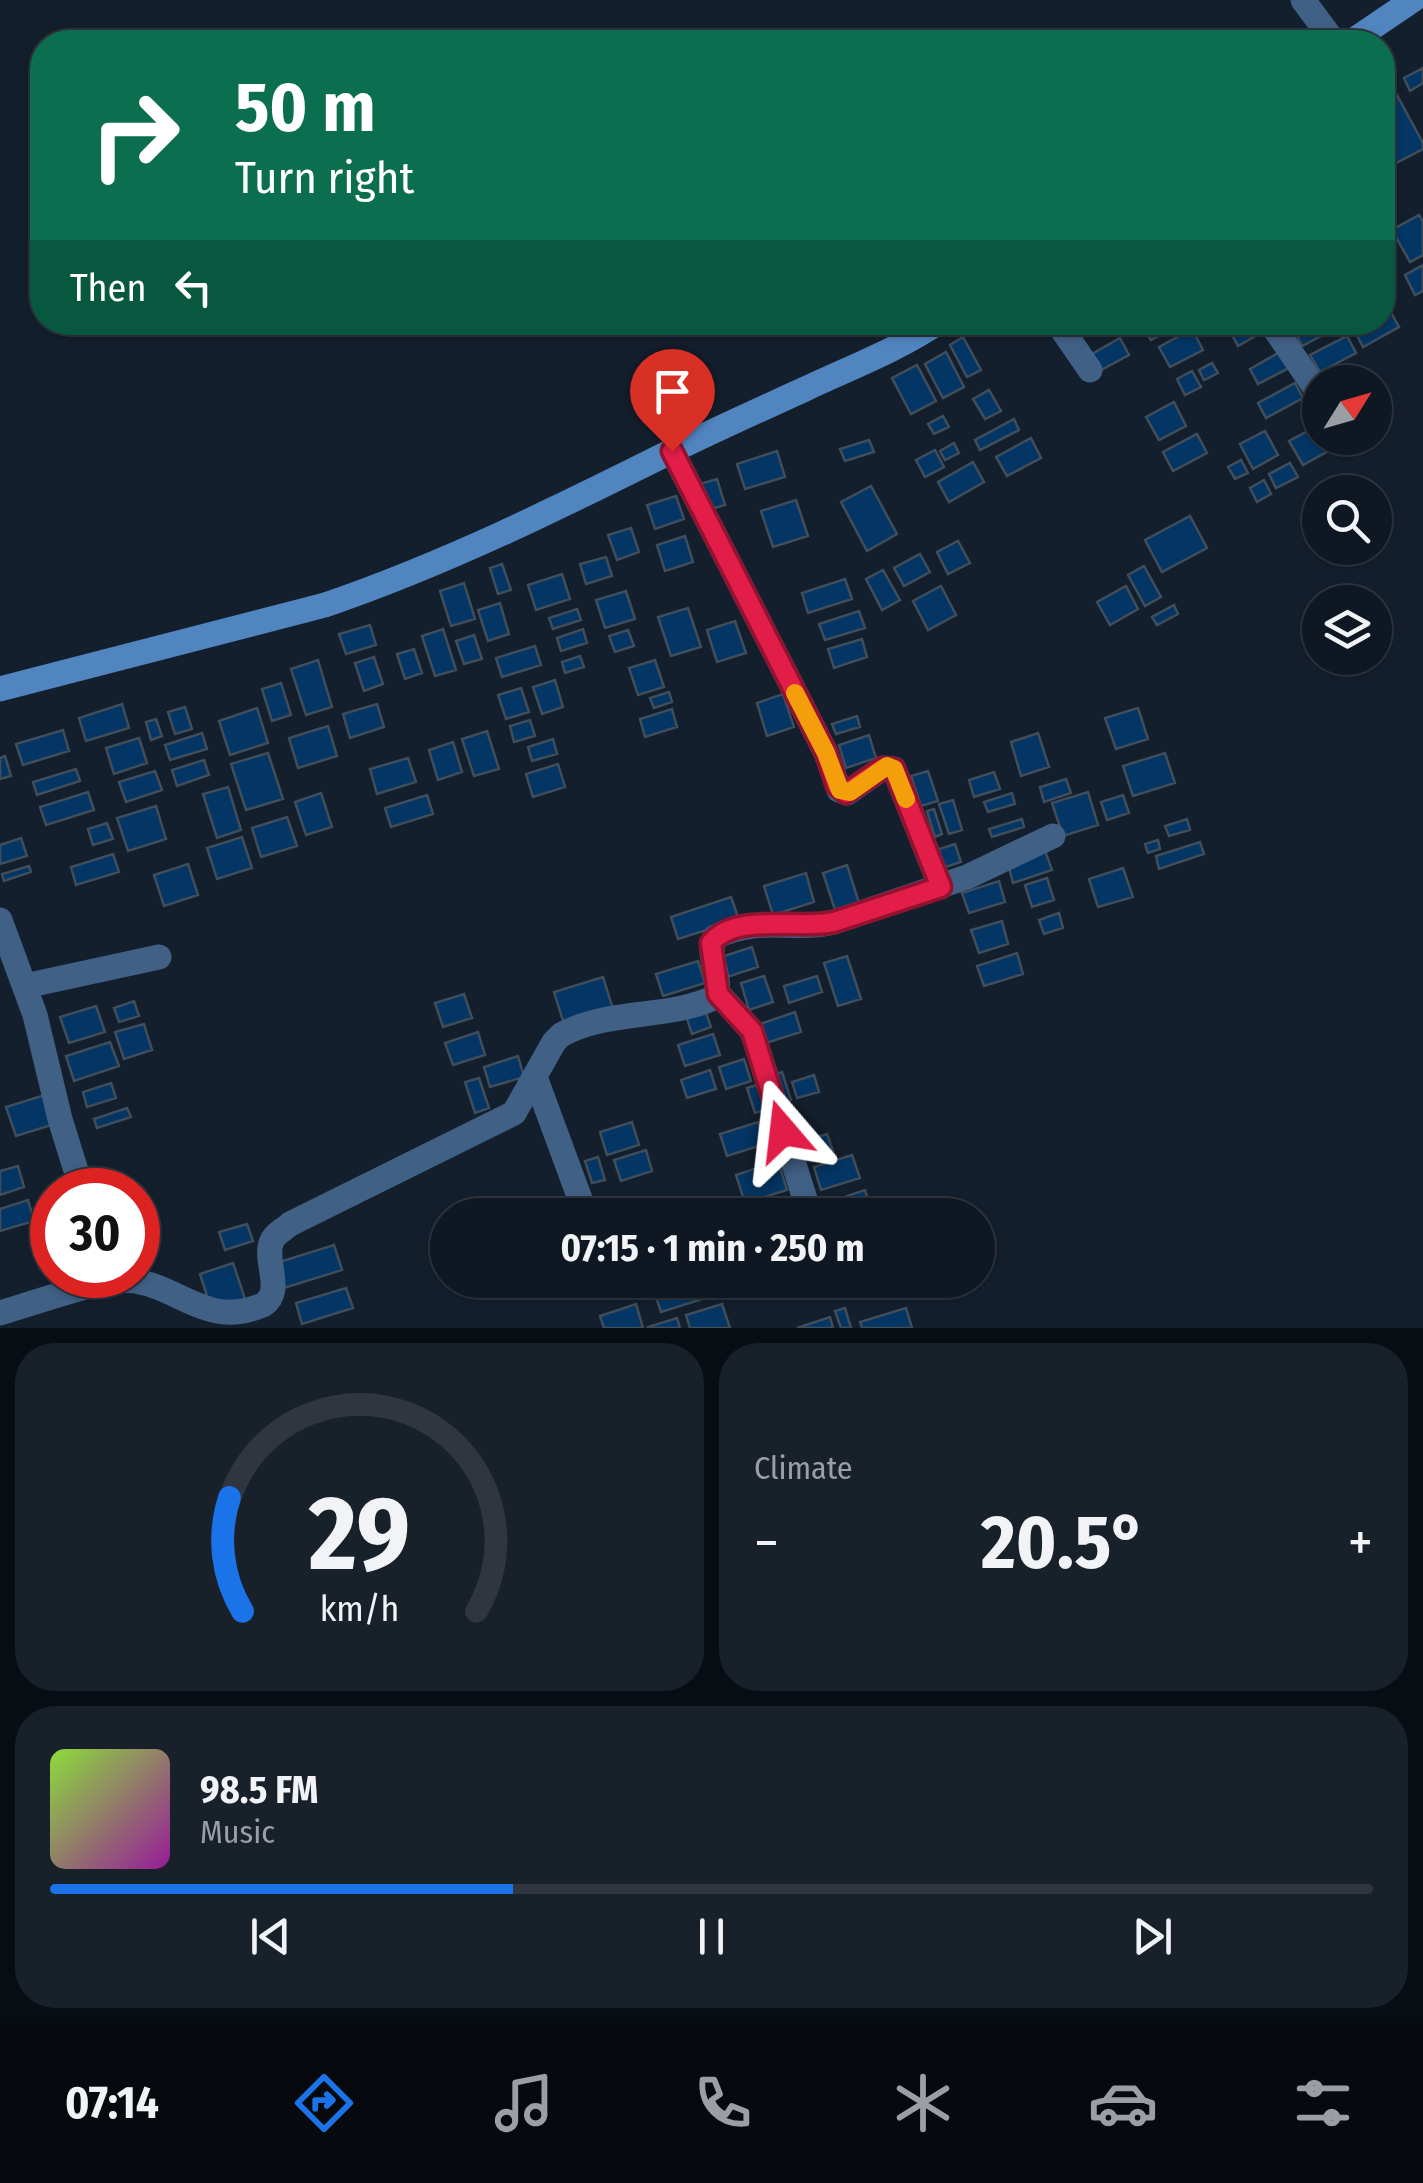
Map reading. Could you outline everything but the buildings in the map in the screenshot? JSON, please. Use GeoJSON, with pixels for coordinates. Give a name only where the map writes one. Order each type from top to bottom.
{"type":"FeatureCollection","features":[{"type":"Feature","properties":{"kind":"main road"},"geometry":{"type":"LineString","coordinates":[[1357,30],[1413,0]]}},
{"type":"Feature","properties":{"kind":"main road"},"geometry":{"type":"LineString","coordinates":[[0,690],[361,593],[482,544],[918,335]]}},
{"type":"Feature","properties":{"kind":"street"},"geometry":{"type":"LineString","coordinates":[[1302,0],[1329,30]]}},
{"type":"Feature","properties":{"kind":"street"},"geometry":{"type":"LineString","coordinates":[[1065,335],[1090,370]]}},
{"type":"Feature","properties":{"kind":"street"},"geometry":{"type":"LineString","coordinates":[[1279,335],[1302,369]]}},
{"type":"Feature","properties":{"kind":"street"},"geometry":{"type":"LineString","coordinates":[[672,451],[826,753],[837,786],[846,793],[883,768],[894,769],[941,887]]}},
{"type":"Feature","properties":{"kind":"street"},"geometry":{"type":"LineString","coordinates":[[805,1198],[754,1034],[718,994],[711,943],[721,934],[762,923],[826,924],[941,887],[1053,836]]}},
{"type":"Feature","properties":{"kind":"street"},"geometry":{"type":"LineString","coordinates":[[0,920],[25,986],[76,1168]]}},
{"type":"Feature","properties":{"kind":"street"},"geometry":{"type":"LineString","coordinates":[[25,986],[159,957]]}},
{"type":"Feature","properties":{"kind":"street"},"geometry":{"type":"LineString","coordinates":[[160,1292],[199,1314],[223,1318],[264,1305],[273,1289],[270,1247],[275,1236],[290,1224],[508,1117],[520,1108],[554,1042],[570,1030],[631,1014],[690,1006],[712,1000],[718,994]]}},
{"type":"Feature","properties":{"kind":"street"},"geometry":{"type":"LineString","coordinates":[[535,1077],[580,1198]]}},
{"type":"Feature","properties":{"kind":"street"},"geometry":{"type":"LineString","coordinates":[[0,1313],[48,1298]]}},
{"type":"Feature","properties":{"kind":"slow traffic"},"geometry":{"type":"LineString","coordinates":[[795,693],[842,793],[850,792],[887,766],[894,769],[906,799]]}},
{"type":"Feature","properties":{"kind":"route"},"geometry":{"type":"LineString","coordinates":[[672,451],[826,753],[837,786],[846,793],[887,766],[894,769],[941,887],[834,922],[762,923],[721,934],[711,943],[718,994],[752,1031],[783,1131]]}}]}
